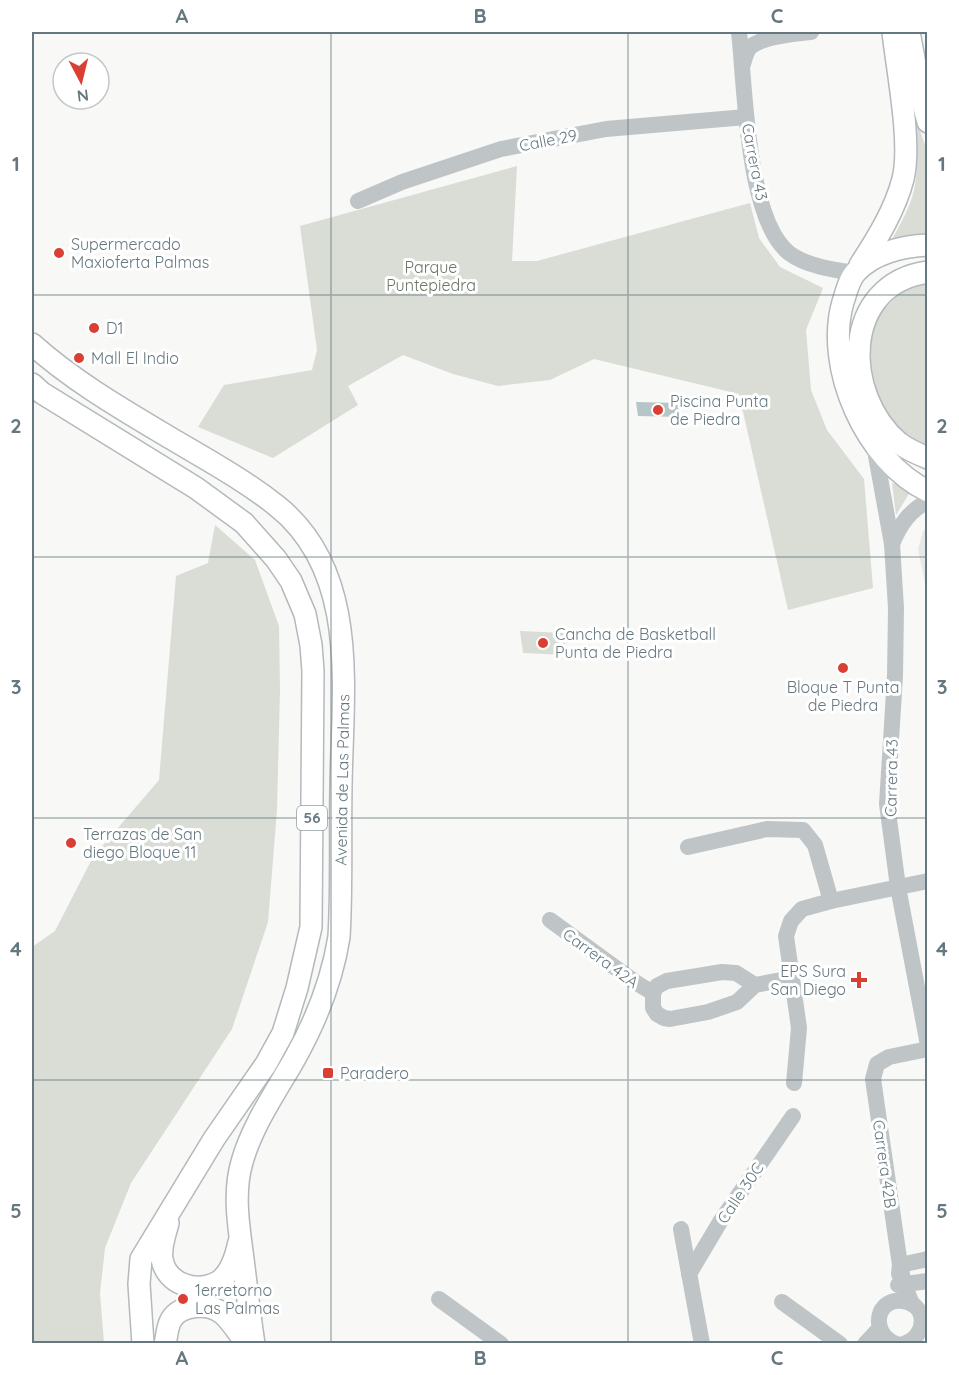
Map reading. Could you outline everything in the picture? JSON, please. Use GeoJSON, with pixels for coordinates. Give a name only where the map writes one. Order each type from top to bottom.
{"type":"FeatureCollection","features":[{"type":"Feature","properties":{"kind":"main road"},"geometry":{"type":"LineString","coordinates":[[893,32],[905,144],[903,178],[885,223],[855,273],[841,310],[838,337],[839,357],[851,402],[873,441],[908,479],[927,492]]}},
{"type":"Feature","properties":{"kind":"main road"},"geometry":{"type":"LineString","coordinates":[[909,32],[927,122]]}},
{"type":"Feature","properties":{"kind":"main road"},"geometry":{"type":"LineString","coordinates":[[855,273],[893,250],[927,245]]}},
{"type":"Feature","properties":{"kind":"main road"},"geometry":{"type":"LineString","coordinates":[[927,272],[902,279],[887,288],[873,304],[860,334],[859,353],[864,388],[883,425],[900,444],[927,458]]}},
{"type":"Feature","properties":{"kind":"main road","name":"Avenida de Las Palmas"},"geometry":{"type":"LineString","coordinates":[[32,344],[81,382],[247,484],[279,507],[314,549],[327,574],[339,615],[343,682],[339,937],[332,973],[321,1008],[263,1113],[242,1162],[237,1202],[254,1344]]}},
{"type":"Feature","properties":{"kind":"main road","name":"Avenida de Las Palmas"},"geometry":{"type":"LineString","coordinates":[[32,384],[42,393],[196,488],[244,523],[291,580],[305,614],[311,645],[313,671],[311,927],[297,988],[283,1033],[266,1064],[214,1139],[141,1259],[139,1284],[143,1344]]}},
{"type":"Feature","properties":{"kind":"main road"},"geometry":{"type":"LineString","coordinates":[[873,441],[903,462],[927,474]]}},
{"type":"Feature","properties":{"kind":"main road"},"geometry":{"type":"LineString","coordinates":[[172,1210],[162,1246],[162,1258],[164,1268],[177,1283],[192,1287],[218,1282],[229,1271],[236,1256],[240,1233]]}},
{"type":"Feature","properties":{"kind":"main road"},"geometry":{"type":"LineString","coordinates":[[165,1344],[168,1328],[175,1315],[184,1309],[198,1306],[215,1309],[222,1313],[247,1344]]}},
{"type":"Feature","properties":{"kind":"street","name":"Carrera 43"},"geometry":{"type":"LineString","coordinates":[[739,32],[746,117],[758,191],[767,219],[790,254],[825,267],[855,273]]}},
{"type":"Feature","properties":{"kind":"street"},"geometry":{"type":"LineString","coordinates":[[743,64],[748,50],[770,34],[811,32]]}},
{"type":"Feature","properties":{"kind":"street","name":"Calle 29"},"geometry":{"type":"LineString","coordinates":[[358,201],[402,182],[501,149],[606,129],[746,117]]}},
{"type":"Feature","properties":{"kind":"street","name":"Carrera 43"},"geometry":{"type":"LineString","coordinates":[[873,441],[892,544],[896,608],[895,676],[887,804],[898,887],[927,1047]]}},
{"type":"Feature","properties":{"kind":"street"},"geometry":{"type":"LineString","coordinates":[[892,544],[904,520],[927,501]]}},
{"type":"Feature","properties":{"kind":"street"},"geometry":{"type":"LineString","coordinates":[[688,847],[767,829],[803,830],[815,845],[831,901]]}},
{"type":"Feature","properties":{"kind":"street"},"geometry":{"type":"LineString","coordinates":[[794,1083],[798,1028],[786,936],[791,921],[802,909],[927,881]]}},
{"type":"Feature","properties":{"kind":"street","name":"Carrera 42A"},"geometry":{"type":"LineString","coordinates":[[550,920],[635,982],[654,993]]}},
{"type":"Feature","properties":{"kind":"street","name":"Carrera 42A"},"geometry":{"type":"LineString","coordinates":[[755,985],[736,973],[722,972],[667,981],[657,986],[653,1008],[657,1014],[670,1019],[708,1012],[732,1004],[755,985],[792,978]]}},
{"type":"Feature","properties":{"kind":"street","name":"Carrera 42B"},"geometry":{"type":"LineString","coordinates":[[903,1293],[873,1079],[877,1064],[889,1057],[927,1047]]}},
{"type":"Feature","properties":{"kind":"street","name":"Calle 30C"},"geometry":{"type":"LineString","coordinates":[[689,1274],[720,1221],[793,1116]]}},
{"type":"Feature","properties":{"kind":"street"},"geometry":{"type":"LineString","coordinates":[[681,1229],[702,1344]]}},
{"type":"Feature","properties":{"kind":"street"},"geometry":{"type":"LineString","coordinates":[[900,1265],[927,1259]]}},
{"type":"Feature","properties":{"kind":"street"},"geometry":{"type":"LineString","coordinates":[[889,1340],[878,1323],[885,1306],[903,1293],[927,1281]]}},
{"type":"Feature","properties":{"kind":"street"},"geometry":{"type":"LineString","coordinates":[[866,1344],[920,1338],[922,1317],[903,1293]]}},
{"type":"Feature","properties":{"kind":"street"},"geometry":{"type":"LineString","coordinates":[[439,1299],[501,1344]]}},
{"type":"Feature","properties":{"kind":"street"},"geometry":{"type":"LineString","coordinates":[[782,1302],[840,1344]]}},
{"type":"Feature","properties":{"kind":"shaded area","name":"Piscina Punta de Piedra"},"geometry":{"type":"Polygon","coordinates":[[[636,402],[679,403],[681,417],[638,416],[636,402]]]}},
{"type":"Feature","properties":{"kind":"shaded area"},"geometry":{"type":"Polygon","coordinates":[[[927,528],[927,593],[918,549],[923,531],[927,528]]]}},
{"type":"Feature","properties":{"kind":"green space"},"geometry":{"type":"Polygon","coordinates":[[[913,110],[927,151],[927,236],[891,241],[907,210],[916,180],[917,150],[913,110]]]}},
{"type":"Feature","properties":{"kind":"green space","name":"Parque Puntepiedra"},"geometry":{"type":"Polygon","coordinates":[[[517,166],[512,261],[537,261],[750,203],[759,238],[780,267],[823,288],[806,330],[811,390],[827,430],[864,479],[873,588],[788,610],[739,394],[594,359],[550,380],[498,386],[453,374],[403,355],[348,386],[358,405],[273,458],[198,427],[224,385],[312,370],[317,350],[300,226],[517,166]]]}},
{"type":"Feature","properties":{"kind":"green space"},"geometry":{"type":"Polygon","coordinates":[[[927,282],[927,450],[899,435],[871,384],[870,336],[882,311],[899,294],[915,284],[927,282]]]}},
{"type":"Feature","properties":{"kind":"green space"},"geometry":{"type":"Polygon","coordinates":[[[892,483],[912,489],[896,515],[892,483]]]}},
{"type":"Feature","properties":{"kind":"green space"},"geometry":{"type":"Polygon","coordinates":[[[215,525],[255,560],[279,626],[277,810],[268,922],[232,1029],[131,1183],[105,1248],[100,1293],[104,1343],[32,1343],[32,947],[55,931],[93,857],[159,780],[176,576],[208,563],[215,525]]]}},
{"type":"Feature","properties":{"kind":"green space","name":"Cancha de Basketball Punta de Piedra"},"geometry":{"type":"Polygon","coordinates":[[[520,631],[564,633],[566,655],[523,653],[520,631]]]}},
{"type":"Feature","properties":{"kind":"place","name":"Supermercado Maxioferta Palmas"},"geometry":{"type":"Point","coordinates":[59,253]}},
{"type":"Feature","properties":{"kind":"place","name":"D1"},"geometry":{"type":"Point","coordinates":[94,328]}},
{"type":"Feature","properties":{"kind":"place","name":"Mall El Indio"},"geometry":{"type":"Point","coordinates":[79,358]}},
{"type":"Feature","properties":{"kind":"place","name":"Piscina Punta de Piedra"},"geometry":{"type":"Point","coordinates":[658,410]}},
{"type":"Feature","properties":{"kind":"place","name":"Cancha de Basketball Punta de Piedra"},"geometry":{"type":"Point","coordinates":[543,643]}},
{"type":"Feature","properties":{"kind":"place","name":"Bloque T Punta de Piedra"},"geometry":{"type":"Point","coordinates":[843,668]}},
{"type":"Feature","properties":{"kind":"place","name":"Terrazas de San diego Bloque 11"},"geometry":{"type":"Point","coordinates":[71,843]}},
{"type":"Feature","properties":{"kind":"place","name":"EPS Sura San Diego"},"geometry":{"type":"Point","coordinates":[859,980]}},
{"type":"Feature","properties":{"kind":"place","name":"Paradero"},"geometry":{"type":"Point","coordinates":[328,1073]}},
{"type":"Feature","properties":{"kind":"place","name":"1er.retorno Las Palmas"},"geometry":{"type":"Point","coordinates":[183,1299]}}]}
